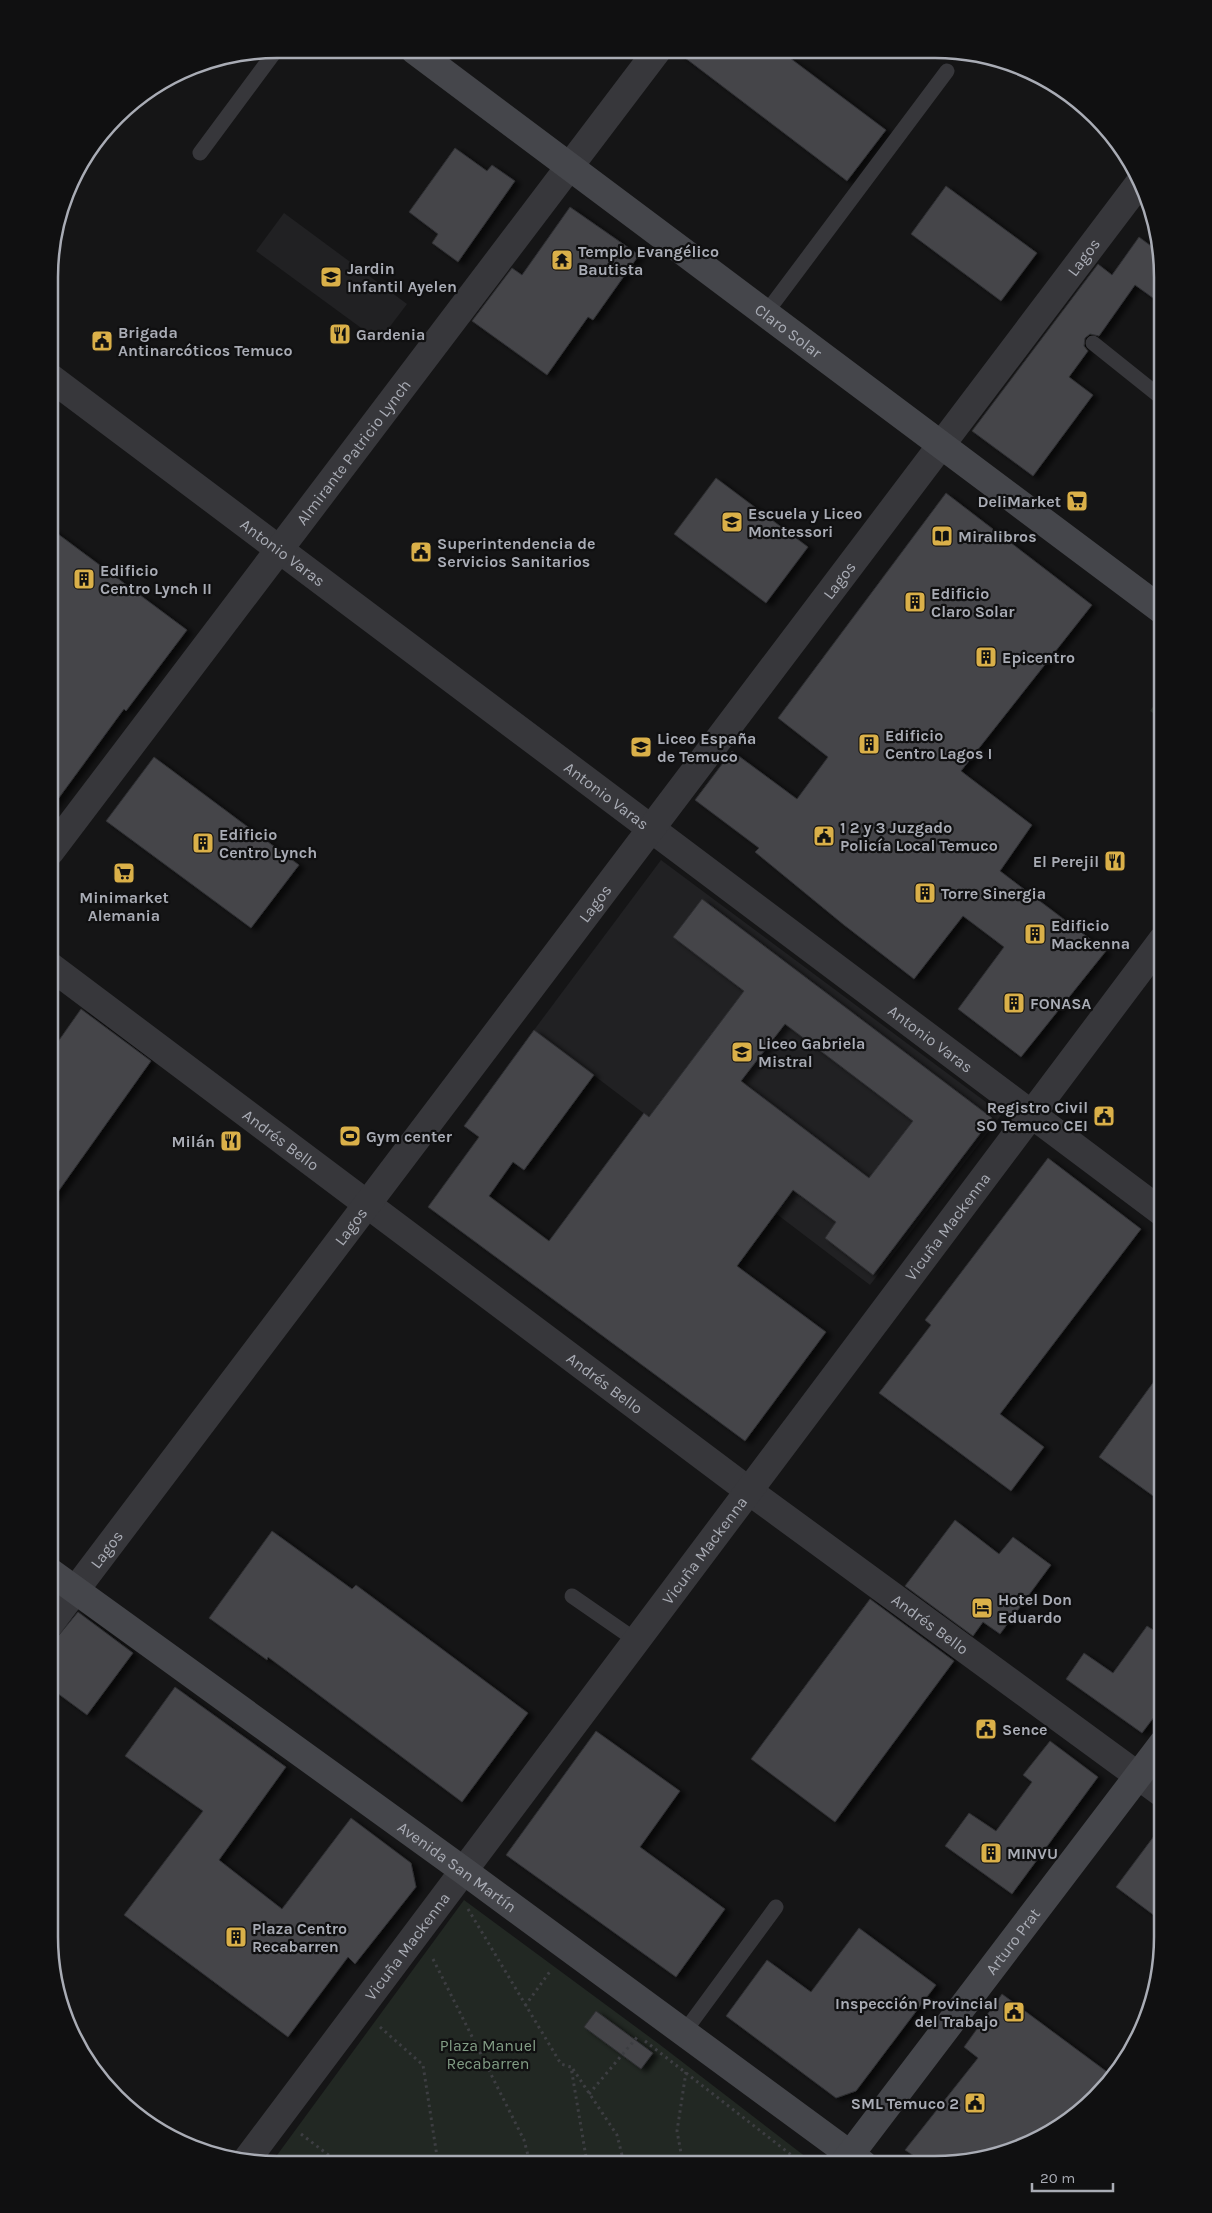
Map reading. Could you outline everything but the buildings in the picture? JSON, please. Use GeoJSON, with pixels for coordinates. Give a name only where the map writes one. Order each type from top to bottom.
{"type":"FeatureCollection","features":[{"type":"Feature","properties":{"kind":"street","name":"Claro Solar"},"geometry":{"type":"LineString","coordinates":[[425,58],[1154,604]]}},
{"type":"Feature","properties":{"kind":"street","name":"Almirante Patricio Lynch"},"geometry":{"type":"LineString","coordinates":[[58,841],[652,58]]}},
{"type":"Feature","properties":{"kind":"street","name":"Lagos"},"geometry":{"type":"LineString","coordinates":[[58,1613],[942,445],[1050,311],[1136,188]]}},
{"type":"Feature","properties":{"kind":"street","name":"Antonio Varas"},"geometry":{"type":"LineString","coordinates":[[58,384],[1154,1206]]}},
{"type":"Feature","properties":{"kind":"street","name":"Vicuña Mackenna"},"geometry":{"type":"LineString","coordinates":[[252,2154],[1031,1114],[1154,958]]}},
{"type":"Feature","properties":{"kind":"street","name":"Andrés Bello"},"geometry":{"type":"LineString","coordinates":[[58,972],[748,1491],[1154,1787]]}},
{"type":"Feature","properties":{"kind":"street","name":"Avenida San Martín"},"geometry":{"type":"LineString","coordinates":[[58,1577],[685,2032],[846,2156]]}},
{"type":"Feature","properties":{"kind":"street","name":"Arturo Prat"},"geometry":{"type":"LineString","coordinates":[[856,2156],[1154,1755]]}},
{"type":"Feature","properties":{"kind":"lane"},"geometry":{"type":"LineString","coordinates":[[200,153],[270,58]]}},
{"type":"Feature","properties":{"kind":"lane"},"geometry":{"type":"LineString","coordinates":[[766,313],[946,71]]}},
{"type":"Feature","properties":{"kind":"lane"},"geometry":{"type":"LineString","coordinates":[[1093,343],[1154,392]]}},
{"type":"Feature","properties":{"kind":"lane"},"geometry":{"type":"LineString","coordinates":[[572,1596],[637,1641]]}},
{"type":"Feature","properties":{"kind":"lane"},"geometry":{"type":"LineString","coordinates":[[685,2032],[776,1907]]}},
{"type":"Feature","properties":{"kind":"path"},"geometry":{"type":"LineString","coordinates":[[482,1919],[467,1908],[561,2064],[572,2067],[617,2135],[622,2156]]}},
{"type":"Feature","properties":{"kind":"path"},"geometry":{"type":"LineString","coordinates":[[431,1955],[524,2140],[528,2156]]}},
{"type":"Feature","properties":{"kind":"path"},"geometry":{"type":"LineString","coordinates":[[543,1964],[559,1976]]}},
{"type":"Feature","properties":{"kind":"path"},"geometry":{"type":"LineString","coordinates":[[525,2006],[551,1970]]}},
{"type":"Feature","properties":{"kind":"path"},"geometry":{"type":"LineString","coordinates":[[380,2027],[423,2065],[437,2156]]}},
{"type":"Feature","properties":{"kind":"path"},"geometry":{"type":"LineString","coordinates":[[630,2030],[686,2072],[790,2156]]}},
{"type":"Feature","properties":{"kind":"path"},"geometry":{"type":"LineString","coordinates":[[589,2094],[638,2036]]}},
{"type":"Feature","properties":{"kind":"path"},"geometry":{"type":"LineString","coordinates":[[572,2067],[586,2156]]}},
{"type":"Feature","properties":{"kind":"path"},"geometry":{"type":"LineString","coordinates":[[682,2156],[677,2131],[686,2072]]}},
{"type":"Feature","properties":{"kind":"path"},"geometry":{"type":"LineString","coordinates":[[301,2134],[331,2156]]}},
{"type":"Feature","properties":{"kind":"shaded area","name":"Jardin Infantil Ayelen"},"geometry":{"type":"Polygon","coordinates":[[[284,213],[407,304],[379,341],[256,251],[284,213]]]}},
{"type":"Feature","properties":{"kind":"shaded area","name":"Liceo Gabriela Mistral"},"geometry":{"type":"Polygon","coordinates":[[[661,860],[1002,1114],[870,1285],[534,1030],[661,860]]]}},
{"type":"Feature","properties":{"kind":"green space"},"geometry":{"type":"Polygon","coordinates":[[[1154,705],[1154,714],[1150,711],[1154,705]]]}},
{"type":"Feature","properties":{"kind":"green space","name":"Plaza Manuel Recabarren"},"geometry":{"type":"Polygon","coordinates":[[[464,1900],[659,2044],[805,2156],[277,2156],[464,1900]]]}},
{"type":"Feature","properties":{"kind":"place","name":"Templo Evangélico Bautista"},"geometry":{"type":"Point","coordinates":[562,260]}},
{"type":"Feature","properties":{"kind":"place","name":"Jardin Infantil Ayelen"},"geometry":{"type":"Point","coordinates":[331,277]}},
{"type":"Feature","properties":{"kind":"place","name":"Gardenia"},"geometry":{"type":"Point","coordinates":[340,334]}},
{"type":"Feature","properties":{"kind":"place","name":"Brigada Antinarcóticos Temuco"},"geometry":{"type":"Point","coordinates":[102,341]}},
{"type":"Feature","properties":{"kind":"place","name":"DeliMarket"},"geometry":{"type":"Point","coordinates":[1077,501]}},
{"type":"Feature","properties":{"kind":"place","name":"Escuela y Liceo Montessori"},"geometry":{"type":"Point","coordinates":[732,522]}},
{"type":"Feature","properties":{"kind":"place","name":"Miralibros"},"geometry":{"type":"Point","coordinates":[942,536]}},
{"type":"Feature","properties":{"kind":"place","name":"Superintendencia de Servicios Sanitarios"},"geometry":{"type":"Point","coordinates":[421,552]}},
{"type":"Feature","properties":{"kind":"place","name":"Edificio Centro Lynch II"},"geometry":{"type":"Point","coordinates":[84,579]}},
{"type":"Feature","properties":{"kind":"place","name":"Edificio Claro Solar"},"geometry":{"type":"Point","coordinates":[915,602]}},
{"type":"Feature","properties":{"kind":"place","name":"Epicentro"},"geometry":{"type":"Point","coordinates":[986,657]}},
{"type":"Feature","properties":{"kind":"place","name":"Edificio Centro Lagos I"},"geometry":{"type":"Point","coordinates":[869,744]}},
{"type":"Feature","properties":{"kind":"place","name":"Liceo España de Temuco"},"geometry":{"type":"Point","coordinates":[641,747]}},
{"type":"Feature","properties":{"kind":"place","name":"1 2 y 3 Juzgado Policía Local Temuco"},"geometry":{"type":"Point","coordinates":[824,836]}},
{"type":"Feature","properties":{"kind":"place","name":"Edificio Centro Lynch"},"geometry":{"type":"Point","coordinates":[203,843]}},
{"type":"Feature","properties":{"kind":"place","name":"El Perejil"},"geometry":{"type":"Point","coordinates":[1115,861]}},
{"type":"Feature","properties":{"kind":"place","name":"Minimarket Alemania"},"geometry":{"type":"Point","coordinates":[124,873]}},
{"type":"Feature","properties":{"kind":"place","name":"Torre Sinergia"},"geometry":{"type":"Point","coordinates":[925,893]}},
{"type":"Feature","properties":{"kind":"place","name":"Edificio Mackenna"},"geometry":{"type":"Point","coordinates":[1035,934]}},
{"type":"Feature","properties":{"kind":"place","name":"FONASA"},"geometry":{"type":"Point","coordinates":[1014,1003]}},
{"type":"Feature","properties":{"kind":"place","name":"Liceo Gabriela Mistral"},"geometry":{"type":"Point","coordinates":[742,1052]}},
{"type":"Feature","properties":{"kind":"place","name":"Registro Civil SO Temuco CEI"},"geometry":{"type":"Point","coordinates":[1104,1116]}},
{"type":"Feature","properties":{"kind":"place","name":"Gym center"},"geometry":{"type":"Point","coordinates":[350,1136]}},
{"type":"Feature","properties":{"kind":"place","name":"Milán"},"geometry":{"type":"Point","coordinates":[231,1141]}},
{"type":"Feature","properties":{"kind":"place","name":"Hotel Don Eduardo"},"geometry":{"type":"Point","coordinates":[982,1608]}},
{"type":"Feature","properties":{"kind":"place","name":"Sence"},"geometry":{"type":"Point","coordinates":[986,1729]}},
{"type":"Feature","properties":{"kind":"place","name":"MINVU"},"geometry":{"type":"Point","coordinates":[991,1853]}},
{"type":"Feature","properties":{"kind":"place","name":"Plaza Centro Recabarren"},"geometry":{"type":"Point","coordinates":[236,1937]}},
{"type":"Feature","properties":{"kind":"place","name":"Inspección Provincial del Trabajo"},"geometry":{"type":"Point","coordinates":[1014,2012]}},
{"type":"Feature","properties":{"kind":"place","name":"SML Temuco 2"},"geometry":{"type":"Point","coordinates":[975,2103]}}]}
